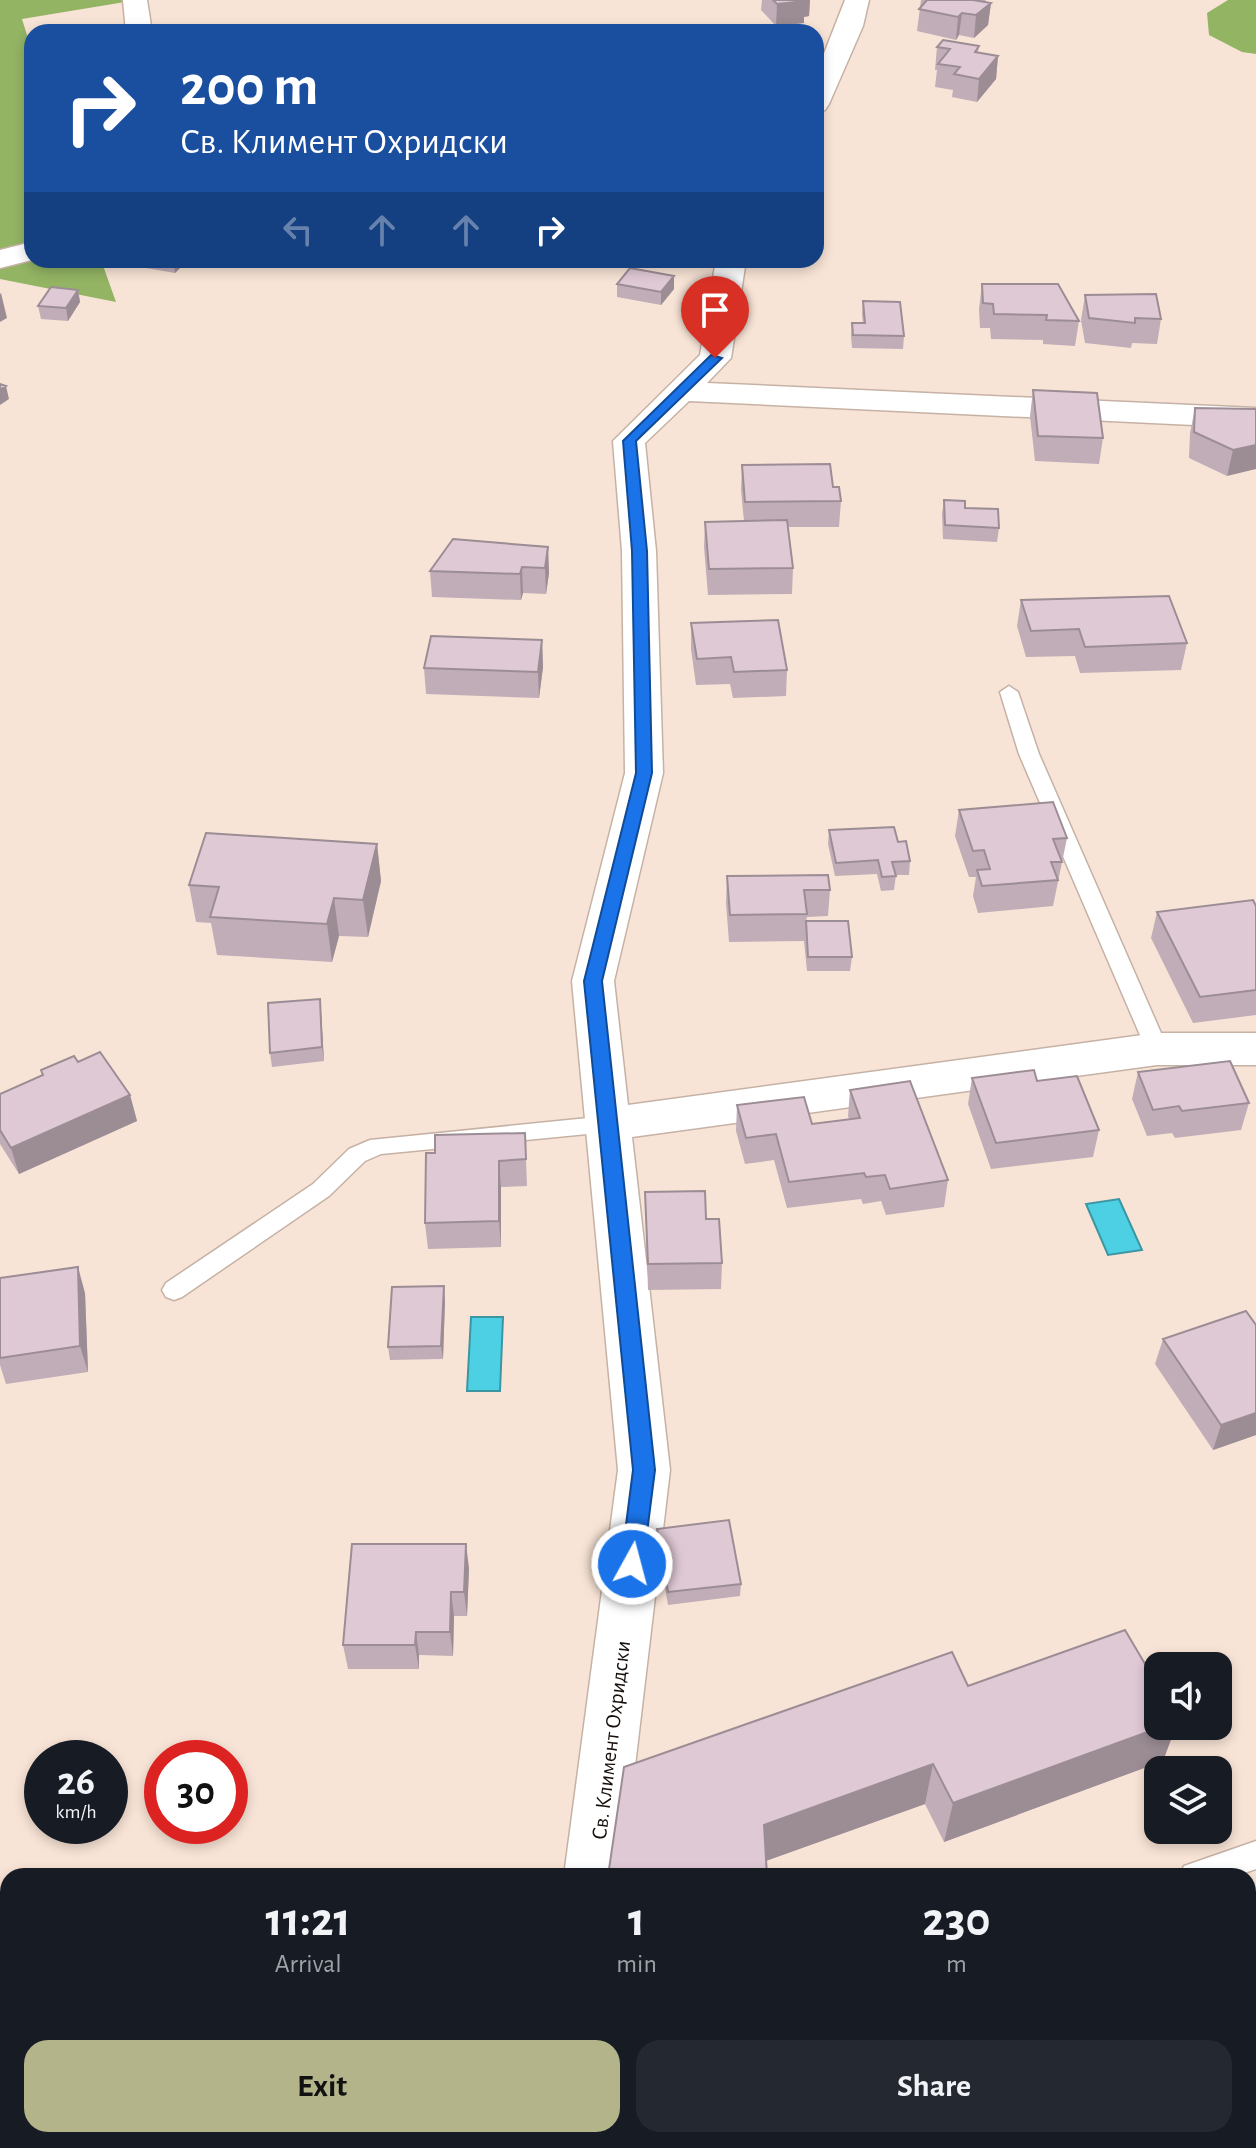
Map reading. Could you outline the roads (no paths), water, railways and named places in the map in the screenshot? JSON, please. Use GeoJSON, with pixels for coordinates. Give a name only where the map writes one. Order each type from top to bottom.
{"type":"FeatureCollection","features":[{"type":"Feature","properties":{"kind":"street"},"geometry":{"type":"LineString","coordinates":[[135,0],[138,24]]}},
{"type":"Feature","properties":{"kind":"street"},"geometry":{"type":"LineString","coordinates":[[824,86],[850,26],[857,0]]}},
{"type":"Feature","properties":{"kind":"street"},"geometry":{"type":"LineString","coordinates":[[0,259],[24,253]]}},
{"type":"Feature","properties":{"kind":"street","name":"Св. Климент Охридски"},"geometry":{"type":"LineString","coordinates":[[594,1868],[644,1470],[593,981],[644,773],[639,551],[629,441],[715,358],[730,268]]}},
{"type":"Feature","properties":{"kind":"street"},"geometry":{"type":"LineString","coordinates":[[681,391],[1256,418]]}},
{"type":"Feature","properties":{"kind":"street"},"geometry":{"type":"LineString","coordinates":[[608,1124],[1157,1049],[1256,1049]]}},
{"type":"Feature","properties":{"kind":"lane"},"geometry":{"type":"LineString","coordinates":[[1009,692],[1029,754],[1157,1049]]}},
{"type":"Feature","properties":{"kind":"lane"},"geometry":{"type":"LineString","coordinates":[[174,1290],[321,1190],[357,1155],[378,1146],[608,1124]]}},
{"type":"Feature","properties":{"kind":"lane"},"geometry":{"type":"LineString","coordinates":[[1218,1868],[1256,1855]]}},
{"type":"Feature","properties":{"kind":"water"},"geometry":{"type":"Polygon","coordinates":[[[1119,1199],[1142,1250],[1108,1255],[1086,1204],[1119,1199]]]}},
{"type":"Feature","properties":{"kind":"water"},"geometry":{"type":"Polygon","coordinates":[[[471,1317],[503,1317],[500,1391],[467,1391],[471,1317]]]}}]}
